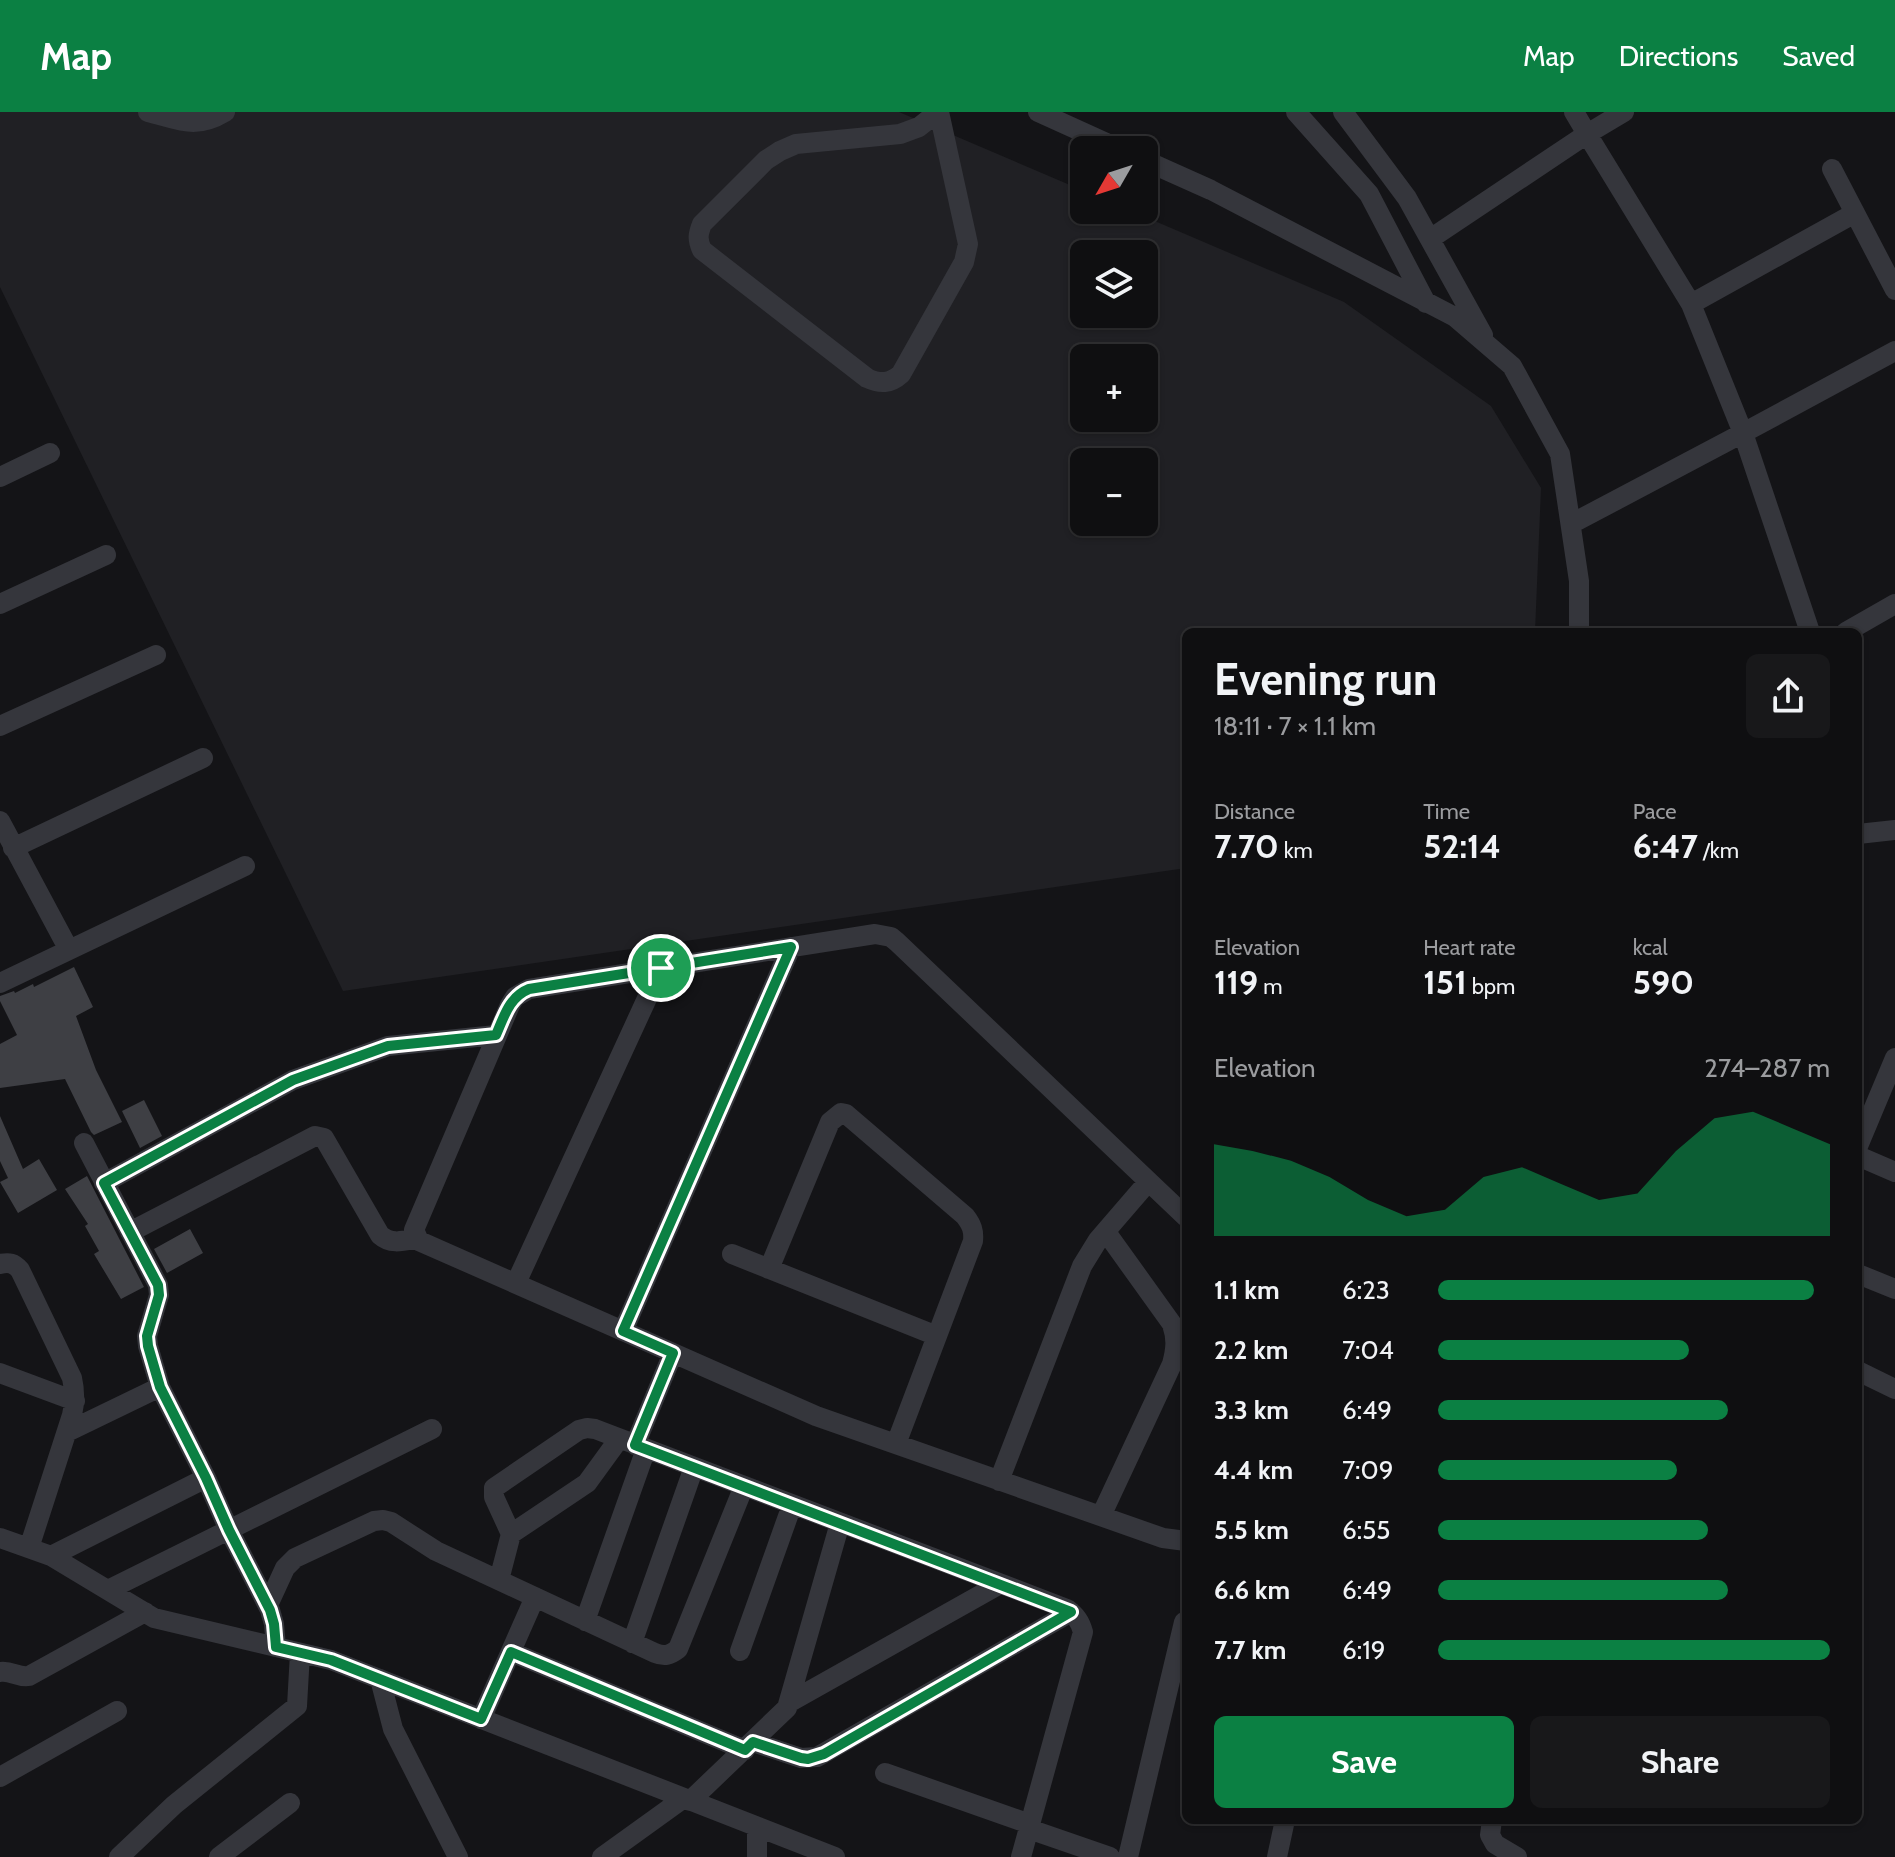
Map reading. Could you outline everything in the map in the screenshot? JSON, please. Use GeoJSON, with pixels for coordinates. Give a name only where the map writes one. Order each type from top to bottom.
{"type":"FeatureCollection","features":[{"type":"Feature","properties":{"kind":"street"},"geometry":{"type":"LineString","coordinates":[[148,112],[192,123],[210,121],[225,112]]}},
{"type":"Feature","properties":{"kind":"street"},"geometry":{"type":"LineString","coordinates":[[939,112],[968,244],[967,253],[901,374],[894,380],[878,383],[867,378],[702,250],[698,234],[702,224],[766,160],[780,151],[796,144],[900,134],[919,127],[939,112]]}},
{"type":"Feature","properties":{"kind":"street"},"geometry":{"type":"LineString","coordinates":[[1038,112],[1091,136]]}},
{"type":"Feature","properties":{"kind":"street"},"geometry":{"type":"LineString","coordinates":[[1296,112],[1369,194],[1426,303]]}},
{"type":"Feature","properties":{"kind":"street"},"geometry":{"type":"LineString","coordinates":[[1343,112],[1400,188],[1490,347]]}},
{"type":"Feature","properties":{"kind":"street"},"geometry":{"type":"LineString","coordinates":[[1574,112],[1691,304],[1743,433],[1809,628]]}},
{"type":"Feature","properties":{"kind":"street"},"geometry":{"type":"LineString","coordinates":[[1430,239],[1624,112]]}},
{"type":"Feature","properties":{"kind":"street"},"geometry":{"type":"LineString","coordinates":[[1158,166],[1211,190],[1455,317],[1512,366],[1560,454],[1579,581],[1579,628]]}},
{"type":"Feature","properties":{"kind":"street"},"geometry":{"type":"LineString","coordinates":[[1832,169],[1895,290]]}},
{"type":"Feature","properties":{"kind":"street"},"geometry":{"type":"LineString","coordinates":[[1691,304],[1855,213]]}},
{"type":"Feature","properties":{"kind":"street"},"geometry":{"type":"LineString","coordinates":[[1571,524],[1895,351]]}},
{"type":"Feature","properties":{"kind":"street"},"geometry":{"type":"LineString","coordinates":[[0,477],[50,453]]}},
{"type":"Feature","properties":{"kind":"street"},"geometry":{"type":"LineString","coordinates":[[0,604],[106,555]]}},
{"type":"Feature","properties":{"kind":"street"},"geometry":{"type":"LineString","coordinates":[[1853,628],[1895,604]]}},
{"type":"Feature","properties":{"kind":"street"},"geometry":{"type":"LineString","coordinates":[[0,726],[156,655]]}},
{"type":"Feature","properties":{"kind":"street"},"geometry":{"type":"LineString","coordinates":[[8,845],[203,758]]}},
{"type":"Feature","properties":{"kind":"street"},"geometry":{"type":"LineString","coordinates":[[0,821],[8,845],[69,950]]}},
{"type":"Feature","properties":{"kind":"street"},"geometry":{"type":"LineString","coordinates":[[1862,834],[1895,830]]}},
{"type":"Feature","properties":{"kind":"street"},"geometry":{"type":"LineString","coordinates":[[0,983],[245,866]]}},
{"type":"Feature","properties":{"kind":"street"},"geometry":{"type":"LineString","coordinates":[[417,1238],[415,1225],[496,1035],[510,1005],[522,992],[875,934],[891,937],[1182,1213]]}},
{"type":"Feature","properties":{"kind":"street"},"geometry":{"type":"LineString","coordinates":[[623,1331],[791,947]]}},
{"type":"Feature","properties":{"kind":"street"},"geometry":{"type":"LineString","coordinates":[[516,1283],[661,968]]}},
{"type":"Feature","properties":{"kind":"street"},"geometry":{"type":"LineString","coordinates":[[104,1183],[293,1080],[388,1046],[496,1035]]}},
{"type":"Feature","properties":{"kind":"street"},"geometry":{"type":"LineString","coordinates":[[1862,1136],[1895,1058]]}},
{"type":"Feature","properties":{"kind":"street"},"geometry":{"type":"LineString","coordinates":[[769,1269],[830,1122],[841,1113],[846,1114],[971,1223],[973,1241],[896,1444]]}},
{"type":"Feature","properties":{"kind":"street"},"geometry":{"type":"LineString","coordinates":[[130,1232],[320,1136],[386,1240],[417,1238],[816,1416],[1163,1538],[1182,1540]]}},
{"type":"Feature","properties":{"kind":"street"},"geometry":{"type":"LineString","coordinates":[[84,1143],[158,1285],[159,1295],[147,1336],[160,1387],[268,1605],[276,1647]]}},
{"type":"Feature","properties":{"kind":"street"},"geometry":{"type":"LineString","coordinates":[[1862,1158],[1895,1172]]}},
{"type":"Feature","properties":{"kind":"street"},"geometry":{"type":"LineString","coordinates":[[999,1481],[1082,1266],[1148,1182]]}},
{"type":"Feature","properties":{"kind":"street"},"geometry":{"type":"LineString","coordinates":[[1101,1516],[1176,1350],[1172,1324],[1106,1232]]}},
{"type":"Feature","properties":{"kind":"street"},"geometry":{"type":"LineString","coordinates":[[732,1254],[937,1336]]}},
{"type":"Feature","properties":{"kind":"street"},"geometry":{"type":"LineString","coordinates":[[0,1264],[9,1262],[20,1270],[72,1378],[75,1401],[29,1548]]}},
{"type":"Feature","properties":{"kind":"street"},"geometry":{"type":"LineString","coordinates":[[1862,1276],[1895,1289]]}},
{"type":"Feature","properties":{"kind":"street"},"geometry":{"type":"LineString","coordinates":[[585,1621],[634,1444],[673,1353]]}},
{"type":"Feature","properties":{"kind":"street"},"geometry":{"type":"LineString","coordinates":[[0,1373],[75,1401]]}},
{"type":"Feature","properties":{"kind":"street"},"geometry":{"type":"LineString","coordinates":[[1862,1373],[1895,1389]]}},
{"type":"Feature","properties":{"kind":"street"},"geometry":{"type":"LineString","coordinates":[[67,1432],[160,1387]]}},
{"type":"Feature","properties":{"kind":"street"},"geometry":{"type":"LineString","coordinates":[[499,1580],[511,1534],[493,1492],[497,1484],[579,1430],[587,1428],[1071,1612],[1081,1623],[1083,1632],[1021,1857]]}},
{"type":"Feature","properties":{"kind":"street"},"geometry":{"type":"LineString","coordinates":[[108,1590],[432,1429]]}},
{"type":"Feature","properties":{"kind":"street"},"geometry":{"type":"LineString","coordinates":[[511,1534],[587,1483],[634,1444]]}},
{"type":"Feature","properties":{"kind":"street"},"geometry":{"type":"LineString","coordinates":[[632,1643],[694,1467]]}},
{"type":"Feature","properties":{"kind":"street"},"geometry":{"type":"LineString","coordinates":[[51,1556],[206,1478]]}},
{"type":"Feature","properties":{"kind":"street"},"geometry":{"type":"LineString","coordinates":[[268,1605],[285,1568],[295,1558],[374,1521],[383,1520],[436,1551],[585,1621],[663,1656],[671,1655],[678,1649],[744,1486]]}},
{"type":"Feature","properties":{"kind":"street"},"geometry":{"type":"LineString","coordinates":[[740,1651],[792,1505]]}},
{"type":"Feature","properties":{"kind":"street"},"geometry":{"type":"LineString","coordinates":[[602,1857],[687,1799],[783,1714],[790,1702],[840,1523]]}},
{"type":"Feature","properties":{"kind":"street"},"geometry":{"type":"LineString","coordinates":[[0,1538],[51,1556],[154,1618],[331,1660],[835,1857]]}},
{"type":"Feature","properties":{"kind":"street"},"geometry":{"type":"LineString","coordinates":[[790,1702],[1000,1584]]}},
{"type":"Feature","properties":{"kind":"street"},"geometry":{"type":"LineString","coordinates":[[481,1719],[535,1597]]}},
{"type":"Feature","properties":{"kind":"street"},"geometry":{"type":"LineString","coordinates":[[0,1672],[29,1676],[145,1612]]}},
{"type":"Feature","properties":{"kind":"street"},"geometry":{"type":"LineString","coordinates":[[511,1652],[749,1746],[801,1758],[817,1757],[1071,1612]]}},
{"type":"Feature","properties":{"kind":"street"},"geometry":{"type":"LineString","coordinates":[[1128,1857],[1182,1630]]}},
{"type":"Feature","properties":{"kind":"street"},"geometry":{"type":"LineString","coordinates":[[119,1857],[174,1805],[297,1706],[300,1653]]}},
{"type":"Feature","properties":{"kind":"street"},"geometry":{"type":"LineString","coordinates":[[380,1679],[393,1729],[458,1857]]}},
{"type":"Feature","properties":{"kind":"street"},"geometry":{"type":"LineString","coordinates":[[0,1777],[117,1711]]}},
{"type":"Feature","properties":{"kind":"street"},"geometry":{"type":"LineString","coordinates":[[885,1773],[1110,1857]]}},
{"type":"Feature","properties":{"kind":"street"},"geometry":{"type":"LineString","coordinates":[[219,1857],[290,1803]]}},
{"type":"Feature","properties":{"kind":"street"},"geometry":{"type":"LineString","coordinates":[[1277,1857],[1284,1824]]}},
{"type":"Feature","properties":{"kind":"street"},"geometry":{"type":"LineString","coordinates":[[1491,1824],[1490,1835],[1495,1844],[1517,1857]]}},
{"type":"Feature","properties":{"kind":"street"},"geometry":{"type":"LineString","coordinates":[[757,1827],[757,1857]]}},
{"type":"Feature","properties":{"kind":"shaded area"},"geometry":{"type":"Polygon","coordinates":[[[0,112],[899,112],[1070,185],[1070,224],[1158,222],[1344,302],[1491,406],[1541,488],[1535,628],[1182,628],[1182,869],[343,991],[0,287],[0,112]]]}},
{"type":"Feature","properties":{"kind":"building"},"geometry":{"type":"Polygon","coordinates":[[[74,967],[93,1007],[76,1016],[96,1070],[122,1122],[94,1135],[65,1079],[0,1088],[0,1044],[17,1035],[0,996],[33,984],[34,987],[74,967]]]}},
{"type":"Feature","properties":{"kind":"building"},"geometry":{"type":"Polygon","coordinates":[[[144,1100],[162,1136],[140,1148],[122,1111],[144,1100]]]}},
{"type":"Feature","properties":{"kind":"building"},"geometry":{"type":"Polygon","coordinates":[[[0,1116],[23,1169],[39,1159],[57,1190],[18,1213],[0,1182],[8,1178],[0,1161],[0,1116]]]}},
{"type":"Feature","properties":{"kind":"building"},"geometry":{"type":"Polygon","coordinates":[[[87,1176],[144,1287],[121,1299],[94,1254],[99,1251],[85,1226],[88,1224],[65,1189],[87,1176]]]}},
{"type":"Feature","properties":{"kind":"building"},"geometry":{"type":"Polygon","coordinates":[[[190,1229],[203,1253],[167,1273],[154,1249],[190,1229]]]}},
{"type":"Feature","properties":{"kind":"route"},"geometry":{"type":"LineString","coordinates":[[791,947],[623,1331],[673,1353],[635,1445],[1071,1612],[817,1757],[808,1759],[753,1742],[745,1750],[511,1652],[481,1719],[331,1660],[276,1647],[270,1610],[160,1387],[147,1336],[159,1295],[158,1285],[104,1183],[293,1080],[388,1046],[496,1035],[515,997],[529,989],[661,968],[791,947]]}}]}
